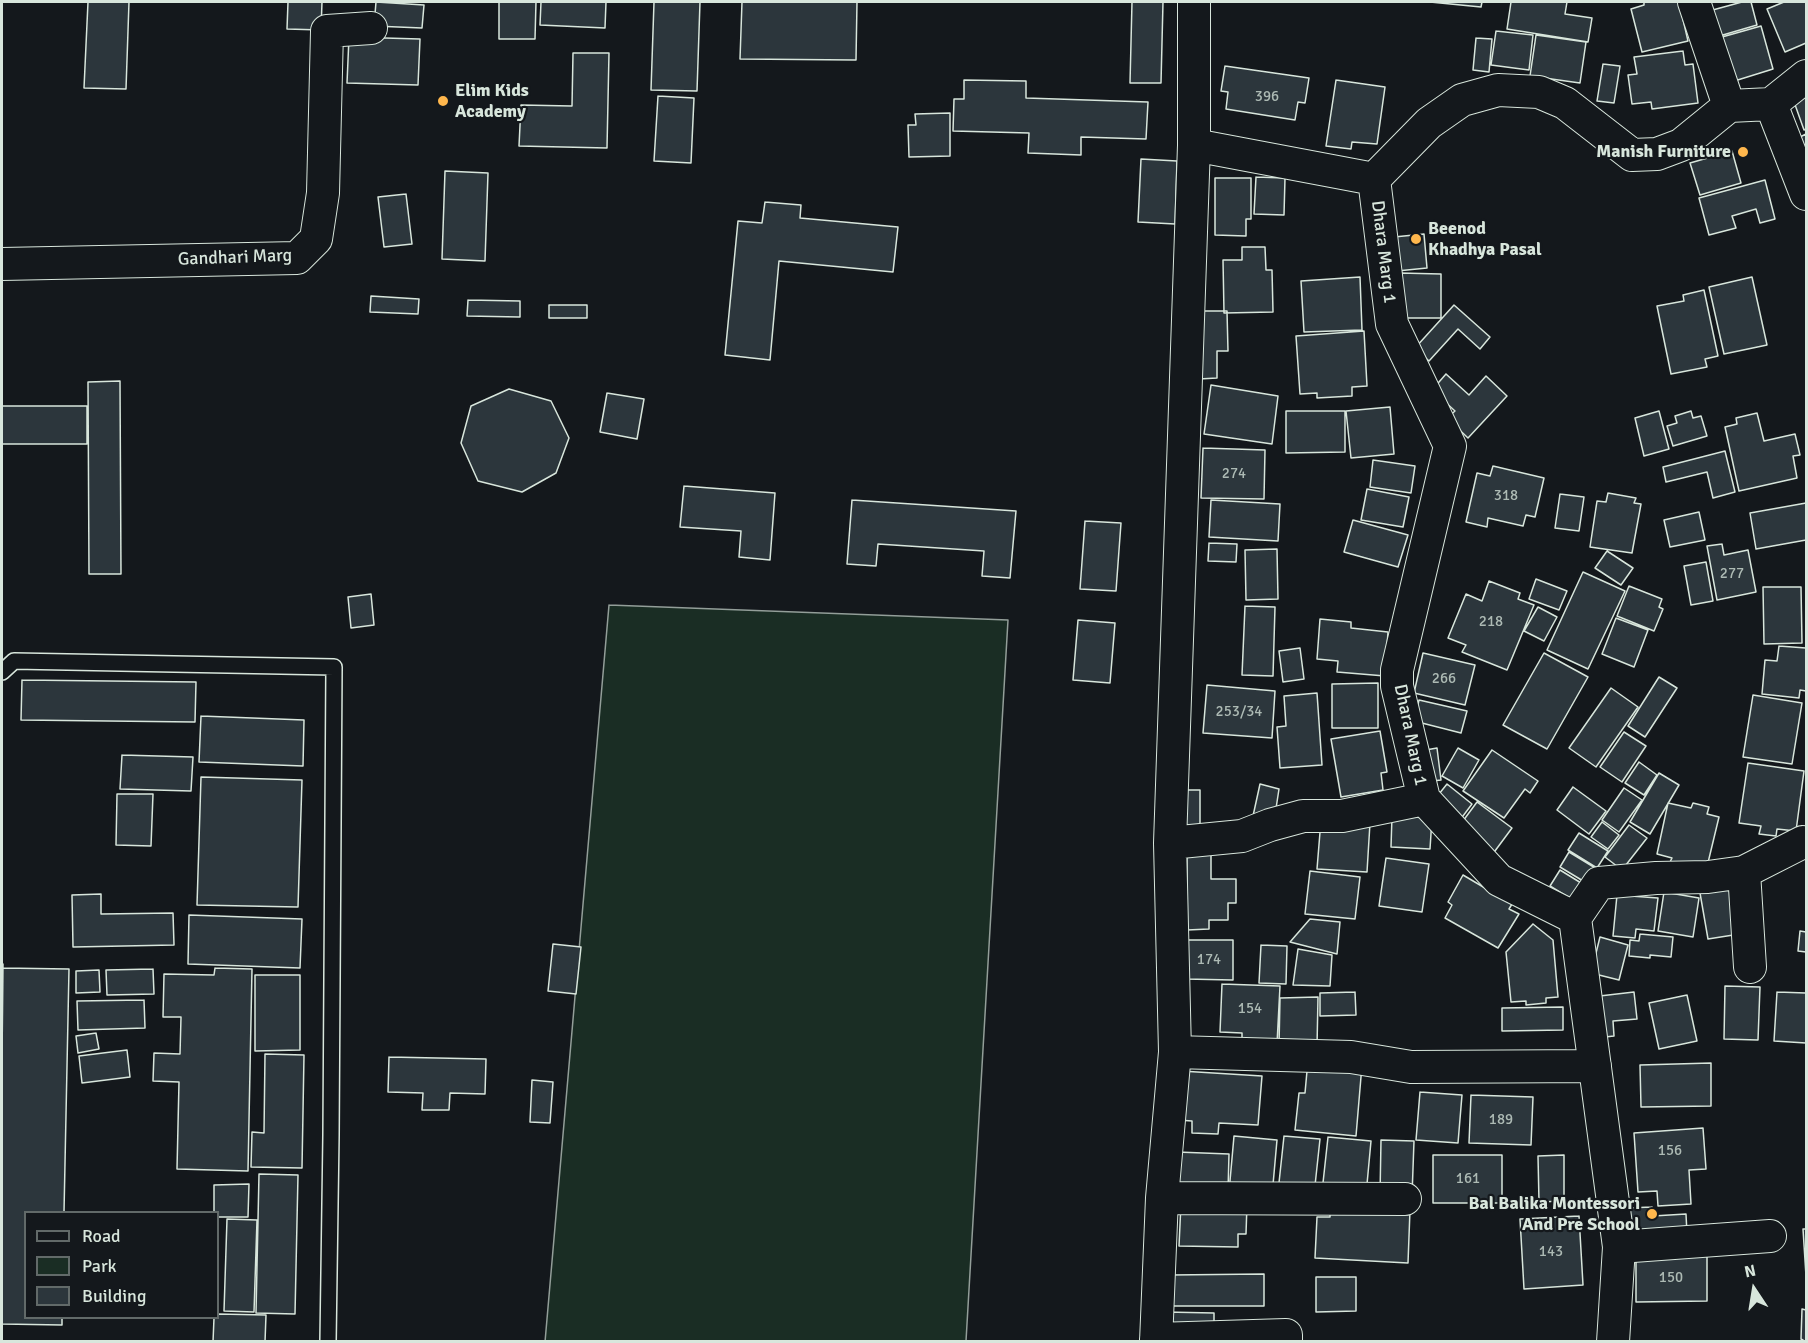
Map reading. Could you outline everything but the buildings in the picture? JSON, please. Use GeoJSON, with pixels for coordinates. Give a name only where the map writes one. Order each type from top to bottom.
{"type":"FeatureCollection","features":[{"type":"Feature","properties":{"kind":"street"},"geometry":{"type":"LineString","coordinates":[[1194,2],[1194,145],[1170,843],[1175,1052],[1162,1198],[1156,1340],[1286,1335],[1286,1341]]}},
{"type":"Feature","properties":{"kind":"street"},"geometry":{"type":"LineString","coordinates":[[1694,2],[1730,106]]}},
{"type":"Feature","properties":{"kind":"street","name":"Gandhari Marg"},"geometry":{"type":"LineString","coordinates":[[2,264],[297,258],[316,239],[322,193],[327,31],[371,28]]}},
{"type":"Feature","properties":{"kind":"street"},"geometry":{"type":"LineString","coordinates":[[1374,179],[1429,123],[1462,100],[1498,90],[1539,92],[1565,103],[1632,155],[1657,154],[1681,145],[1730,106],[1771,104],[1806,76]]}},
{"type":"Feature","properties":{"kind":"street"},"geometry":{"type":"LineString","coordinates":[[1771,104],[1806,194]]}},
{"type":"Feature","properties":{"kind":"street","name":"Dhara Marg 1"},"geometry":{"type":"LineString","coordinates":[[1194,145],[1374,179],[1392,324],[1450,446],[1397,670],[1397,686],[1424,799],[1499,880],[1575,918]]}},
{"type":"Feature","properties":{"kind":"street"},"geometry":{"type":"LineString","coordinates":[[1170,843],[1242,836],[1303,816],[1342,816],[1424,799]]}},
{"type":"Feature","properties":{"kind":"street"},"geometry":{"type":"LineString","coordinates":[[1614,1341],[1619,1247],[1575,918],[1599,883],[1656,878],[1708,877],[1743,872],[1803,842]]}},
{"type":"Feature","properties":{"kind":"street"},"geometry":{"type":"LineString","coordinates":[[1743,872],[1750,967]]}},
{"type":"Feature","properties":{"kind":"street"},"geometry":{"type":"LineString","coordinates":[[1175,1052],[1351,1057],[1411,1067],[1596,1066]]}},
{"type":"Feature","properties":{"kind":"street"},"geometry":{"type":"LineString","coordinates":[[1162,1198],[1405,1199]]}},
{"type":"Feature","properties":{"kind":"street"},"geometry":{"type":"LineString","coordinates":[[1619,1247],[1770,1236]]}},
{"type":"Feature","properties":{"kind":"lane"},"geometry":{"type":"LineString","coordinates":[[2,672],[14,661],[334,667],[328,1341]]}},
{"type":"Feature","properties":{"kind":"green space"},"geometry":{"type":"Polygon","coordinates":[[[609,605],[1008,620],[966,1341],[545,1342],[609,605]]]}},
{"type":"Feature","properties":{"kind":"place","name":"Elim Kids Academy"},"geometry":{"type":"Point","coordinates":[443,101]}},
{"type":"Feature","properties":{"kind":"place","name":"Manish Furniture"},"geometry":{"type":"Point","coordinates":[1743,152]}},
{"type":"Feature","properties":{"kind":"place","name":"Beenod Khadhya Pasal"},"geometry":{"type":"Point","coordinates":[1416,239]}},
{"type":"Feature","properties":{"kind":"place","name":"Bal Balika Montessori And Pre School"},"geometry":{"type":"Point","coordinates":[1652,1214]}}]}
